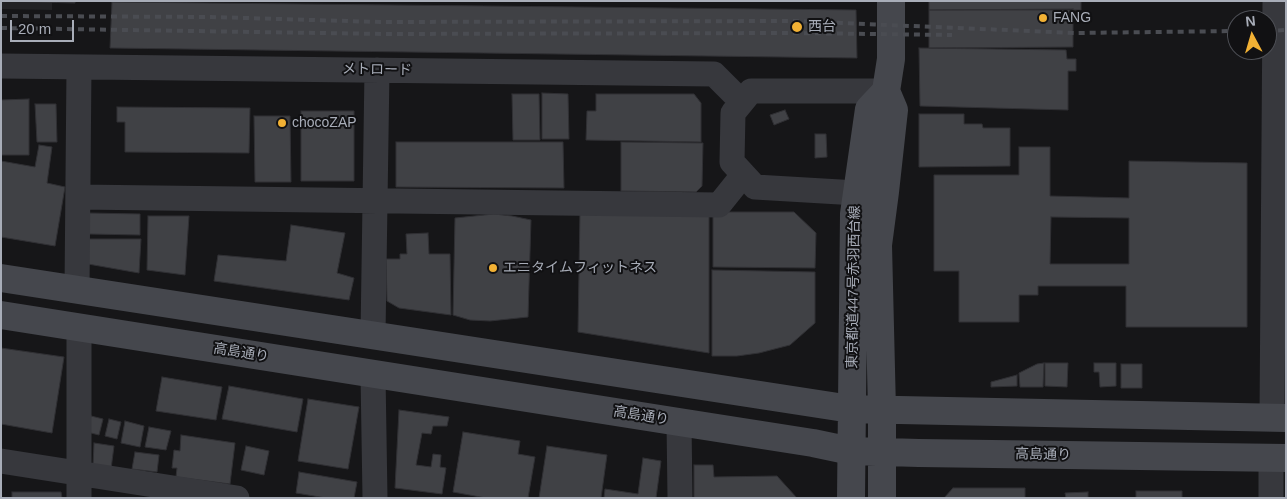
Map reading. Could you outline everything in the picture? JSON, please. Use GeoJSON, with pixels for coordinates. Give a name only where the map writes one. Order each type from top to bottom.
{"type":"FeatureCollection","features":[{"type":"Feature","properties":{"kind":"main road"},"geometry":{"type":"LineString","coordinates":[[886,92],[890,59],[890,1]]}},
{"type":"Feature","properties":{"kind":"main road","name":"東京都道447号赤羽西台線"},"geometry":{"type":"LineString","coordinates":[[851,498],[854,214],[869,109],[886,92],[894,110],[878,245],[882,498]]}},
{"type":"Feature","properties":{"kind":"main road"},"geometry":{"type":"LineString","coordinates":[[1,278],[851,409],[1279,418]]}},
{"type":"Feature","properties":{"kind":"main road","name":"高島通り"},"geometry":{"type":"LineString","coordinates":[[1,315],[680,422],[851,451],[1278,458]]}},
{"type":"Feature","properties":{"kind":"street"},"geometry":{"type":"LineString","coordinates":[[1275,1],[1280,62],[1279,418]]}},
{"type":"Feature","properties":{"kind":"street","name":"メトロード"},"geometry":{"type":"LineString","coordinates":[[1,66],[714,74],[741,101]]}},
{"type":"Feature","properties":{"kind":"street"},"geometry":{"type":"LineString","coordinates":[[77,290],[79,67]]}},
{"type":"Feature","properties":{"kind":"street"},"geometry":{"type":"LineString","coordinates":[[373,335],[377,70]]}},
{"type":"Feature","properties":{"kind":"street"},"geometry":{"type":"LineString","coordinates":[[885,192],[857,193],[755,187],[732,162],[733,113],[751,91],[886,92]]}},
{"type":"Feature","properties":{"kind":"street"},"geometry":{"type":"LineString","coordinates":[[78,197],[719,205],[743,175]]}},
{"type":"Feature","properties":{"kind":"street"},"geometry":{"type":"LineString","coordinates":[[79,328],[79,498]]}},
{"type":"Feature","properties":{"kind":"street"},"geometry":{"type":"LineString","coordinates":[[373,374],[375,498]]}},
{"type":"Feature","properties":{"kind":"street"},"geometry":{"type":"LineString","coordinates":[[680,422],[680,498]]}},
{"type":"Feature","properties":{"kind":"street"},"geometry":{"type":"LineString","coordinates":[[1271,498],[1278,458]]}},
{"type":"Feature","properties":{"kind":"street"},"geometry":{"type":"LineString","coordinates":[[1,461],[237,498]]}},
{"type":"Feature","properties":{"kind":"shaded area"},"geometry":{"type":"Polygon","coordinates":[[[1,1],[52,1],[52,10],[1,9],[1,1]]]}},
{"type":"Feature","properties":{"kind":"building"},"geometry":{"type":"Polygon","coordinates":[[[1,1],[75,1],[75,3],[1,1]]]}},
{"type":"Feature","properties":{"kind":"building"},"geometry":{"type":"Polygon","coordinates":[[[929,1],[1081,1],[1081,10],[929,10],[929,1]]]}},
{"type":"Feature","properties":{"kind":"building"},"geometry":{"type":"Polygon","coordinates":[[[112,2],[856,10],[857,58],[110,48],[112,2]]]}},
{"type":"Feature","properties":{"kind":"building"},"geometry":{"type":"Polygon","coordinates":[[[1073,9],[1073,47],[929,48],[929,10],[1073,9]]]}},
{"type":"Feature","properties":{"kind":"building"},"geometry":{"type":"Polygon","coordinates":[[[919,48],[1066,50],[1067,59],[1076,59],[1076,71],[1068,71],[1068,110],[920,106],[919,48]]]}},
{"type":"Feature","properties":{"kind":"building"},"geometry":{"type":"Polygon","coordinates":[[[542,93],[568,94],[569,139],[542,139],[542,93]]]}},
{"type":"Feature","properties":{"kind":"building"},"geometry":{"type":"Polygon","coordinates":[[[512,94],[539,94],[540,140],[513,140],[512,94]]]}},
{"type":"Feature","properties":{"kind":"building"},"geometry":{"type":"Polygon","coordinates":[[[596,94],[694,94],[701,103],[701,142],[586,140],[587,111],[596,111],[596,94]]]}},
{"type":"Feature","properties":{"kind":"building"},"geometry":{"type":"Polygon","coordinates":[[[29,99],[29,155],[1,155],[1,100],[29,99]]]}},
{"type":"Feature","properties":{"kind":"building"},"geometry":{"type":"Polygon","coordinates":[[[35,104],[56,104],[57,142],[37,142],[35,104]]]}},
{"type":"Feature","properties":{"kind":"building"},"geometry":{"type":"Polygon","coordinates":[[[117,107],[250,108],[249,153],[125,152],[125,122],[117,122],[117,107]]]}},
{"type":"Feature","properties":{"kind":"building"},"geometry":{"type":"Polygon","coordinates":[[[785,110],[789,119],[774,125],[770,115],[785,110]]]}},
{"type":"Feature","properties":{"kind":"building"},"geometry":{"type":"Polygon","coordinates":[[[301,111],[354,111],[354,181],[301,181],[301,111]]]}},
{"type":"Feature","properties":{"kind":"building"},"geometry":{"type":"Polygon","coordinates":[[[919,114],[964,114],[964,124],[982,124],[983,128],[1010,128],[1010,166],[919,167],[919,114]]]}},
{"type":"Feature","properties":{"kind":"building"},"geometry":{"type":"Polygon","coordinates":[[[254,116],[290,116],[291,182],[255,182],[254,116]]]}},
{"type":"Feature","properties":{"kind":"building"},"geometry":{"type":"Polygon","coordinates":[[[815,134],[826,134],[827,157],[815,158],[815,134]]]}},
{"type":"Feature","properties":{"kind":"building"},"geometry":{"type":"Polygon","coordinates":[[[396,142],[563,142],[564,188],[396,187],[396,142]]]}},
{"type":"Feature","properties":{"kind":"building"},"geometry":{"type":"Polygon","coordinates":[[[621,142],[703,143],[702,186],[696,192],[621,191],[621,142]]]}},
{"type":"Feature","properties":{"kind":"building"},"geometry":{"type":"Polygon","coordinates":[[[39,145],[52,147],[47,183],[65,187],[55,246],[1,237],[1,161],[35,167],[39,145]]]}},
{"type":"Feature","properties":{"kind":"building"},"geometry":{"type":"Polygon","coordinates":[[[1019,147],[1050,147],[1050,196],[1129,198],[1129,161],[1247,163],[1247,327],[1126,327],[1126,286],[1038,286],[1038,295],[1019,295],[1019,322],[959,322],[959,271],[934,271],[934,175],[1019,175],[1019,147]],[[1051,217],[1050,264],[1129,264],[1129,218],[1051,217]]]}},
{"type":"Feature","properties":{"kind":"building"},"geometry":{"type":"Polygon","coordinates":[[[580,212],[709,212],[709,353],[578,332],[580,212]]]}},
{"type":"Feature","properties":{"kind":"building"},"geometry":{"type":"Polygon","coordinates":[[[713,212],[794,212],[816,233],[815,268],[713,267],[713,212]]]}},
{"type":"Feature","properties":{"kind":"building"},"geometry":{"type":"Polygon","coordinates":[[[89,213],[140,214],[140,235],[89,234],[89,213]]]}},
{"type":"Feature","properties":{"kind":"building"},"geometry":{"type":"Polygon","coordinates":[[[494,214],[531,220],[528,317],[490,321],[470,320],[453,315],[455,218],[494,214]]]}},
{"type":"Feature","properties":{"kind":"building"},"geometry":{"type":"Polygon","coordinates":[[[148,216],[189,216],[185,275],[147,270],[148,216]]]}},
{"type":"Feature","properties":{"kind":"building"},"geometry":{"type":"Polygon","coordinates":[[[291,225],[345,233],[337,273],[354,278],[349,300],[214,281],[218,255],[286,261],[291,225]]]}},
{"type":"Feature","properties":{"kind":"building"},"geometry":{"type":"Polygon","coordinates":[[[428,233],[429,254],[450,254],[451,315],[399,308],[387,301],[386,259],[400,259],[400,254],[407,254],[406,234],[428,233]]]}},
{"type":"Feature","properties":{"kind":"building"},"geometry":{"type":"Polygon","coordinates":[[[88,239],[141,239],[139,273],[88,264],[88,239]]]}},
{"type":"Feature","properties":{"kind":"building"},"geometry":{"type":"Polygon","coordinates":[[[712,270],[815,272],[815,323],[790,345],[759,353],[737,356],[712,356],[712,270]]]}},
{"type":"Feature","properties":{"kind":"building"},"geometry":{"type":"Polygon","coordinates":[[[1,348],[64,357],[52,433],[1,424],[1,348]]]}},
{"type":"Feature","properties":{"kind":"building"},"geometry":{"type":"Polygon","coordinates":[[[1044,363],[1043,387],[1020,387],[1019,373],[1037,364],[1044,363]]]}},
{"type":"Feature","properties":{"kind":"building"},"geometry":{"type":"Polygon","coordinates":[[[1045,363],[1068,363],[1067,387],[1045,386],[1045,363]]]}},
{"type":"Feature","properties":{"kind":"building"},"geometry":{"type":"Polygon","coordinates":[[[1094,363],[1116,363],[1116,386],[1100,387],[1099,372],[1094,372],[1094,363]]]}},
{"type":"Feature","properties":{"kind":"building"},"geometry":{"type":"Polygon","coordinates":[[[1121,364],[1142,364],[1142,388],[1121,388],[1121,364]]]}},
{"type":"Feature","properties":{"kind":"building"},"geometry":{"type":"Polygon","coordinates":[[[1017,375],[1017,386],[991,387],[991,382],[1017,375]]]}},
{"type":"Feature","properties":{"kind":"building"},"geometry":{"type":"Polygon","coordinates":[[[162,377],[222,387],[216,420],[156,411],[162,377]]]}},
{"type":"Feature","properties":{"kind":"building"},"geometry":{"type":"Polygon","coordinates":[[[229,386],[303,399],[297,432],[222,419],[229,386]]]}},
{"type":"Feature","properties":{"kind":"building"},"geometry":{"type":"Polygon","coordinates":[[[308,399],[359,407],[348,469],[298,461],[308,399]]]}},
{"type":"Feature","properties":{"kind":"building"},"geometry":{"type":"Polygon","coordinates":[[[399,410],[449,417],[447,426],[433,426],[431,434],[422,433],[416,465],[431,467],[433,454],[441,455],[440,467],[446,468],[442,494],[395,488],[399,410]]]}},
{"type":"Feature","properties":{"kind":"building"},"geometry":{"type":"Polygon","coordinates":[[[91,416],[103,419],[99,435],[87,432],[91,416]]]}},
{"type":"Feature","properties":{"kind":"building"},"geometry":{"type":"Polygon","coordinates":[[[109,419],[121,422],[117,439],[105,436],[109,419]]]}},
{"type":"Feature","properties":{"kind":"building"},"geometry":{"type":"Polygon","coordinates":[[[125,421],[144,426],[140,447],[121,443],[125,421]]]}},
{"type":"Feature","properties":{"kind":"building"},"geometry":{"type":"Polygon","coordinates":[[[149,427],[171,431],[166,450],[145,447],[149,427]]]}},
{"type":"Feature","properties":{"kind":"building"},"geometry":{"type":"Polygon","coordinates":[[[463,432],[520,441],[518,454],[535,457],[528,498],[486,498],[453,492],[463,432]]]}},
{"type":"Feature","properties":{"kind":"building"},"geometry":{"type":"Polygon","coordinates":[[[181,435],[235,443],[230,484],[176,477],[177,468],[172,468],[174,450],[180,451],[181,435]]]}},
{"type":"Feature","properties":{"kind":"building"},"geometry":{"type":"Polygon","coordinates":[[[94,443],[114,446],[111,469],[93,466],[94,443]]]}},
{"type":"Feature","properties":{"kind":"building"},"geometry":{"type":"Polygon","coordinates":[[[246,446],[269,451],[264,475],[241,470],[246,446]]]}},
{"type":"Feature","properties":{"kind":"building"},"geometry":{"type":"Polygon","coordinates":[[[547,446],[607,455],[601,498],[539,498],[547,446]]]}},
{"type":"Feature","properties":{"kind":"building"},"geometry":{"type":"Polygon","coordinates":[[[135,452],[159,455],[157,472],[132,469],[135,452]]]}},
{"type":"Feature","properties":{"kind":"building"},"geometry":{"type":"Polygon","coordinates":[[[643,458],[661,461],[656,498],[604,498],[605,489],[638,494],[643,458]]]}},
{"type":"Feature","properties":{"kind":"building"},"geometry":{"type":"Polygon","coordinates":[[[694,465],[713,465],[714,477],[777,476],[797,498],[694,498],[694,465]]]}},
{"type":"Feature","properties":{"kind":"building"},"geometry":{"type":"Polygon","coordinates":[[[299,472],[357,482],[354,498],[326,498],[296,493],[299,472]]]}},
{"type":"Feature","properties":{"kind":"building"},"geometry":{"type":"Polygon","coordinates":[[[953,488],[1025,488],[1025,498],[944,498],[953,488]]]}},
{"type":"Feature","properties":{"kind":"building"},"geometry":{"type":"Polygon","coordinates":[[[1136,491],[1182,491],[1182,498],[1136,498],[1136,491]]]}},
{"type":"Feature","properties":{"kind":"building"},"geometry":{"type":"Polygon","coordinates":[[[12,492],[61,492],[62,498],[12,498],[12,492]]]}},
{"type":"Feature","properties":{"kind":"building"},"geometry":{"type":"Polygon","coordinates":[[[1088,492],[1088,498],[1066,498],[1065,493],[1088,492]]]}},
{"type":"Feature","properties":{"kind":"railway"},"geometry":{"type":"LineString","coordinates":[[1,16],[211,17],[380,22],[794,21],[1076,33],[1227,31]]}},
{"type":"Feature","properties":{"kind":"railway"},"geometry":{"type":"LineString","coordinates":[[1,28],[383,34],[794,33],[952,35]]}},
{"type":"Feature","properties":{"kind":"railway"},"geometry":{"type":"LineString","coordinates":[[1277,30],[1286,30]]}},
{"type":"Feature","properties":{"kind":"place","name":"FANG"},"geometry":{"type":"Point","coordinates":[1043,18]}},
{"type":"Feature","properties":{"kind":"place","name":"西台"},"geometry":{"type":"Point","coordinates":[797,27]}},
{"type":"Feature","properties":{"kind":"place","name":"chocoZAP"},"geometry":{"type":"Point","coordinates":[282,123]}},
{"type":"Feature","properties":{"kind":"place","name":"エニタイムフィットネス"},"geometry":{"type":"Point","coordinates":[493,268]}}]}
